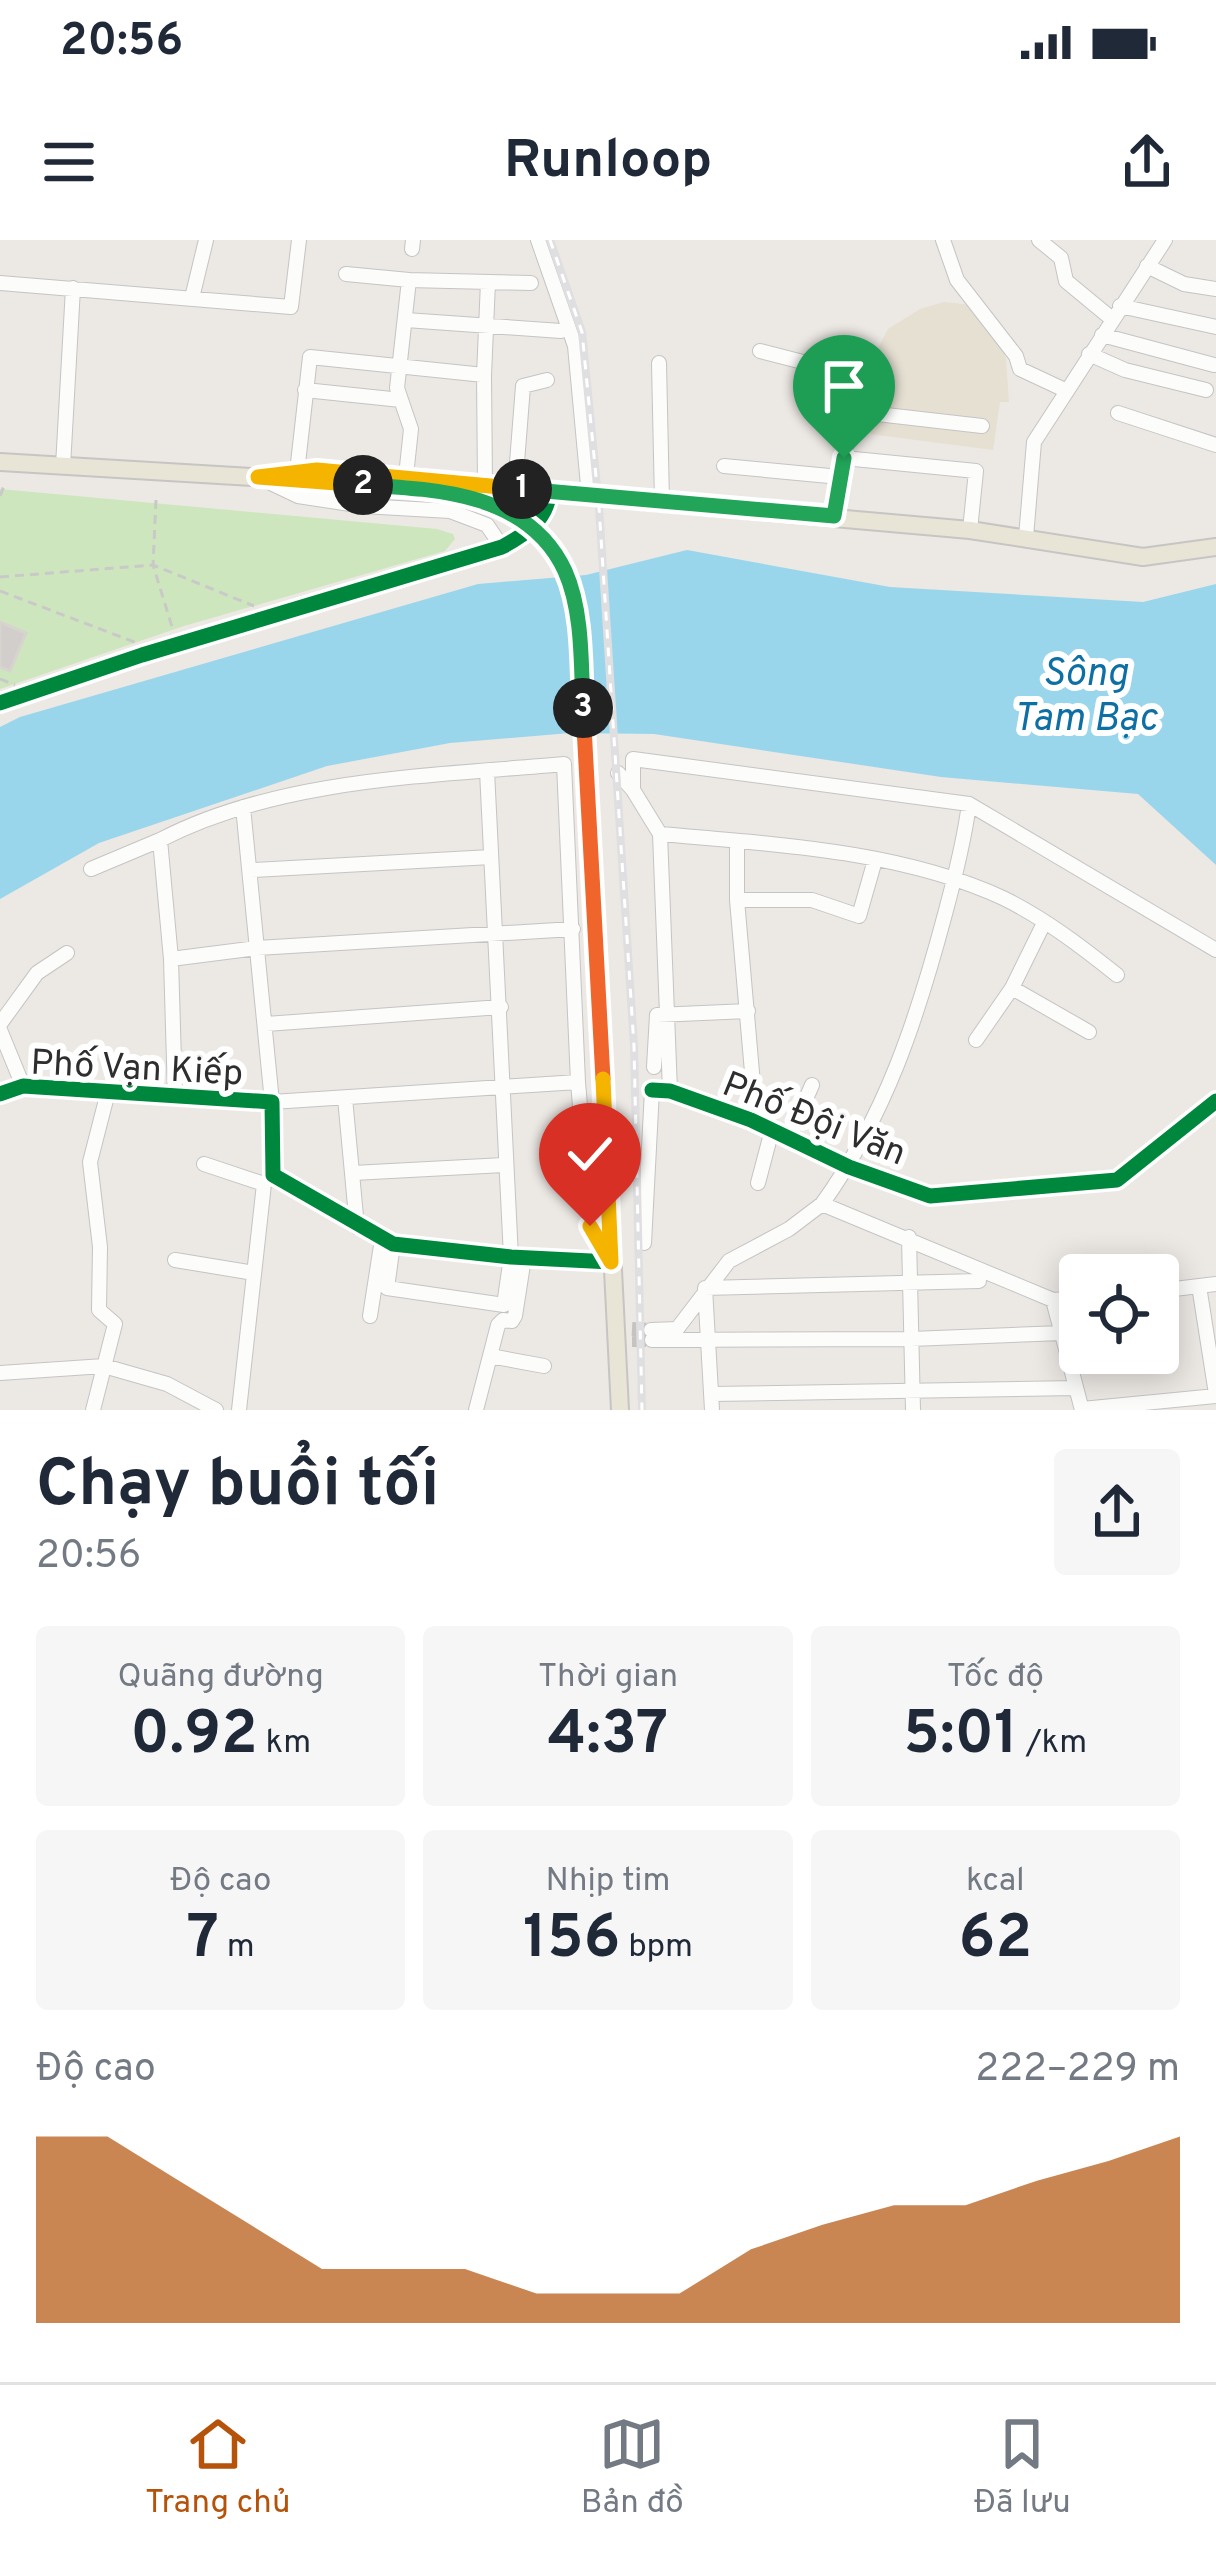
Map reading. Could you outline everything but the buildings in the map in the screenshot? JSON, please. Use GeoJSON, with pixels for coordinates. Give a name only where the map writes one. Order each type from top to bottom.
{"type":"FeatureCollection","features":[{"type":"Feature","properties":{"kind":"main road"},"geometry":{"type":"LineString","coordinates":[[0,462],[441,489],[480,498],[527,524],[565,569],[581,659],[611,1262],[625,1334],[620,1410]]}},
{"type":"Feature","properties":{"kind":"main road"},"geometry":{"type":"LineString","coordinates":[[258,477],[317,470],[406,476],[970,530],[1143,557],[1216,547]]}},
{"type":"Feature","properties":{"kind":"street"},"geometry":{"type":"LineString","coordinates":[[192,298],[206,240]]}},
{"type":"Feature","properties":{"kind":"street"},"geometry":{"type":"LineString","coordinates":[[0,284],[291,307],[298,244],[280,240]]}},
{"type":"Feature","properties":{"kind":"street"},"geometry":{"type":"LineString","coordinates":[[538,240],[574,346],[589,496]]}},
{"type":"Feature","properties":{"kind":"street"},"geometry":{"type":"LineString","coordinates":[[943,240],[957,280],[1016,356],[1020,369],[1066,391]]}},
{"type":"Feature","properties":{"kind":"street"},"geometry":{"type":"LineString","coordinates":[[1039,240],[1061,257],[1066,281],[1116,313],[1216,327]]}},
{"type":"Feature","properties":{"kind":"street"},"geometry":{"type":"LineString","coordinates":[[1026,537],[1034,442],[1165,240]]}},
{"type":"Feature","properties":{"kind":"street"},"geometry":{"type":"LineString","coordinates":[[1147,266],[1184,284],[1216,289]]}},
{"type":"Feature","properties":{"kind":"street"},"geometry":{"type":"LineString","coordinates":[[346,274],[531,283]]}},
{"type":"Feature","properties":{"kind":"street"},"geometry":{"type":"LineString","coordinates":[[406,476],[410,429],[397,388],[409,280]]}},
{"type":"Feature","properties":{"kind":"street"},"geometry":{"type":"LineString","coordinates":[[485,484],[488,282]]}},
{"type":"Feature","properties":{"kind":"street"},"geometry":{"type":"LineString","coordinates":[[63,466],[73,288]]}},
{"type":"Feature","properties":{"kind":"street"},"geometry":{"type":"LineString","coordinates":[[406,320],[561,332]]}},
{"type":"Feature","properties":{"kind":"street"},"geometry":{"type":"LineString","coordinates":[[1102,335],[1214,365]]}},
{"type":"Feature","properties":{"kind":"street"},"geometry":{"type":"LineString","coordinates":[[760,351],[858,369],[834,516]]}},
{"type":"Feature","properties":{"kind":"street"},"geometry":{"type":"LineString","coordinates":[[1089,354],[1125,370],[1205,390]]}},
{"type":"Feature","properties":{"kind":"street"},"geometry":{"type":"LineString","coordinates":[[297,472],[308,359],[313,356],[484,375]]}},
{"type":"Feature","properties":{"kind":"street"},"geometry":{"type":"LineString","coordinates":[[658,363],[662,502]]}},
{"type":"Feature","properties":{"kind":"street"},"geometry":{"type":"LineString","coordinates":[[515,488],[523,386],[547,380]]}},
{"type":"Feature","properties":{"kind":"street"},"geometry":{"type":"LineString","coordinates":[[305,390],[400,400]]}},
{"type":"Feature","properties":{"kind":"street"},"geometry":{"type":"LineString","coordinates":[[851,411],[982,426]]}},
{"type":"Feature","properties":{"kind":"street"},"geometry":{"type":"LineString","coordinates":[[1118,413],[1216,445]]}},
{"type":"Feature","properties":{"kind":"street"},"geometry":{"type":"LineString","coordinates":[[844,458],[976,471],[970,530]]}},
{"type":"Feature","properties":{"kind":"street"},"geometry":{"type":"LineString","coordinates":[[724,466],[840,477]]}},
{"type":"Feature","properties":{"kind":"street"},"geometry":{"type":"LineString","coordinates":[[258,477],[298,496],[450,511],[487,526],[502,547]]}},
{"type":"Feature","properties":{"kind":"street"},"geometry":{"type":"LineString","coordinates":[[0,703],[142,655],[502,547],[525,535],[548,512],[550,492]]}},
{"type":"Feature","properties":{"kind":"street"},"geometry":{"type":"LineString","coordinates":[[633,790],[633,759],[969,804],[1216,950]]}},
{"type":"Feature","properties":{"kind":"street"},"geometry":{"type":"LineString","coordinates":[[91,868],[201,819],[340,785],[564,764],[578,1082],[590,1226],[611,1262]]}},
{"type":"Feature","properties":{"kind":"street"},"geometry":{"type":"LineString","coordinates":[[476,1410],[498,1325],[515,1316],[517,1258],[503,1165],[501,1006],[487,771]]}},
{"type":"Feature","properties":{"kind":"street"},"geometry":{"type":"LineString","coordinates":[[618,773],[660,834],[670,1091]]}},
{"type":"Feature","properties":{"kind":"street"},"geometry":{"type":"LineString","coordinates":[[969,804],[964,849],[915,1025],[849,1167],[822,1204],[789,1229],[729,1261],[677,1329],[652,1335],[708,1341],[1059,1333]]}},
{"type":"Feature","properties":{"kind":"street"},"geometry":{"type":"LineString","coordinates":[[243,807],[272,1102],[245,1408]]}},
{"type":"Feature","properties":{"kind":"street"},"geometry":{"type":"LineString","coordinates":[[660,834],[816,849],[954,881],[998,896],[1117,975]]}},
{"type":"Feature","properties":{"kind":"street"},"geometry":{"type":"LineString","coordinates":[[160,840],[176,1096]]}},
{"type":"Feature","properties":{"kind":"street"},"geometry":{"type":"LineString","coordinates":[[737,843],[736,900],[754,1095],[751,1120]]}},
{"type":"Feature","properties":{"kind":"street"},"geometry":{"type":"LineString","coordinates":[[252,870],[491,856]]}},
{"type":"Feature","properties":{"kind":"street"},"geometry":{"type":"LineString","coordinates":[[736,900],[812,901],[859,916],[875,860]]}},
{"type":"Feature","properties":{"kind":"street"},"geometry":{"type":"LineString","coordinates":[[976,1040],[1012,988],[1044,923]]}},
{"type":"Feature","properties":{"kind":"street"},"geometry":{"type":"LineString","coordinates":[[171,959],[257,948],[573,929]]}},
{"type":"Feature","properties":{"kind":"street"},"geometry":{"type":"LineString","coordinates":[[23,1086],[0,1027],[37,974],[67,953]]}},
{"type":"Feature","properties":{"kind":"street"},"geometry":{"type":"LineString","coordinates":[[1012,988],[1090,1032]]}},
{"type":"Feature","properties":{"kind":"street"},"geometry":{"type":"LineString","coordinates":[[266,1024],[501,1006]]}},
{"type":"Feature","properties":{"kind":"street"},"geometry":{"type":"LineString","coordinates":[[654,1067],[657,1015],[748,1011]]}},
{"type":"Feature","properties":{"kind":"street","name":"Phố Vạn Kiếp"},"geometry":{"type":"LineString","coordinates":[[0,1094],[23,1086],[272,1102],[578,1082]]}},
{"type":"Feature","properties":{"kind":"street"},"geometry":{"type":"LineString","coordinates":[[790,1138],[812,1084]]}},
{"type":"Feature","properties":{"kind":"street","name":"Phố Đội Văn"},"geometry":{"type":"LineString","coordinates":[[644,1243],[652,1090],[670,1091],[751,1120],[849,1167],[930,1196],[1118,1180],[1216,1101]]}},
{"type":"Feature","properties":{"kind":"street"},"geometry":{"type":"LineString","coordinates":[[93,1410],[115,1324],[100,1310],[100,1246],[90,1162],[108,1092]]}},
{"type":"Feature","properties":{"kind":"street"},"geometry":{"type":"LineString","coordinates":[[345,1097],[357,1227]]}},
{"type":"Feature","properties":{"kind":"street"},"geometry":{"type":"LineString","coordinates":[[758,1184],[772,1130]]}},
{"type":"Feature","properties":{"kind":"street"},"geometry":{"type":"LineString","coordinates":[[204,1164],[268,1179],[387,1242],[517,1258],[611,1262]]}},
{"type":"Feature","properties":{"kind":"street"},"geometry":{"type":"LineString","coordinates":[[353,1173],[503,1165]]}},
{"type":"Feature","properties":{"kind":"street"},"geometry":{"type":"LineString","coordinates":[[822,1204],[1059,1300]]}},
{"type":"Feature","properties":{"kind":"street"},"geometry":{"type":"LineString","coordinates":[[909,1238],[912,1402]]}},
{"type":"Feature","properties":{"kind":"street"},"geometry":{"type":"LineString","coordinates":[[387,1242],[387,1288],[503,1305],[517,1258]]}},
{"type":"Feature","properties":{"kind":"street"},"geometry":{"type":"LineString","coordinates":[[370,1316],[387,1242]]}},
{"type":"Feature","properties":{"kind":"street"},"geometry":{"type":"LineString","coordinates":[[175,1260],[254,1273]]}},
{"type":"Feature","properties":{"kind":"street"},"geometry":{"type":"LineString","coordinates":[[705,1288],[979,1281]]}},
{"type":"Feature","properties":{"kind":"street"},"geometry":{"type":"LineString","coordinates":[[1179,1288],[1216,1284]]}},
{"type":"Feature","properties":{"kind":"street"},"geometry":{"type":"LineString","coordinates":[[1072,1374],[1082,1410],[1216,1392],[1198,1286]]}},
{"type":"Feature","properties":{"kind":"street"},"geometry":{"type":"LineString","coordinates":[[705,1288],[711,1402],[912,1402],[1076,1388]]}},
{"type":"Feature","properties":{"kind":"street"},"geometry":{"type":"LineString","coordinates":[[1053,1300],[1059,1322]]}},
{"type":"Feature","properties":{"kind":"street"},"geometry":{"type":"LineString","coordinates":[[490,1356],[544,1366]]}},
{"type":"Feature","properties":{"kind":"street"},"geometry":{"type":"LineString","coordinates":[[0,1373],[104,1366],[167,1384],[216,1410]]}},
{"type":"Feature","properties":{"kind":"path"},"geometry":{"type":"LineString","coordinates":[[0,496],[4,486]]}},
{"type":"Feature","properties":{"kind":"path"},"geometry":{"type":"LineString","coordinates":[[156,500],[153,565],[174,632]]}},
{"type":"Feature","properties":{"kind":"path"},"geometry":{"type":"LineString","coordinates":[[0,577],[153,565],[259,608]]}},
{"type":"Feature","properties":{"kind":"path"},"geometry":{"type":"LineString","coordinates":[[0,591],[137,643]]}},
{"type":"Feature","properties":{"kind":"path"},"geometry":{"type":"LineString","coordinates":[[0,679],[18,686]]}},
{"type":"Feature","properties":{"kind":"shaded area"},"geometry":{"type":"Polygon","coordinates":[[[944,302],[972,305],[1000,339],[1009,402],[1000,402],[993,450],[862,433],[869,365],[888,329],[920,309],[944,302]]]}},
{"type":"Feature","properties":{"kind":"green space"},"geometry":{"type":"Polygon","coordinates":[[[0,489],[437,529],[455,539],[445,551],[184,626],[0,689],[0,489]]]}},
{"type":"Feature","properties":{"kind":"water","name":"Sông Tam Bạc"},"geometry":{"type":"Polygon","coordinates":[[[687,550],[890,587],[1143,602],[1216,584],[1216,865],[1138,794],[941,777],[654,734],[570,733],[450,743],[327,766],[99,843],[0,899],[0,727],[20,717],[478,584],[586,575],[687,550]]]}},
{"type":"Feature","properties":{"kind":"tunnel"},"geometry":{"type":"LineString","coordinates":[[632,1329],[651,1330]]}},
{"type":"Feature","properties":{"kind":"tunnel"},"geometry":{"type":"LineString","coordinates":[[632,1340],[652,1340]]}},
{"type":"Feature","properties":{"kind":"railway"},"geometry":{"type":"LineString","coordinates":[[550,240],[582,332],[599,507],[634,1046],[642,1410]]}},
{"type":"Feature","properties":{"kind":"cycle path"},"geometry":{"type":"LineString","coordinates":[[0,703],[142,655],[502,547],[534,526],[550,492]]}},
{"type":"Feature","properties":{"kind":"cycle path"},"geometry":{"type":"LineString","coordinates":[[0,1094],[23,1086],[272,1102],[273,1175],[393,1244],[611,1262]]}},
{"type":"Feature","properties":{"kind":"cycle path"},"geometry":{"type":"LineString","coordinates":[[652,1090],[670,1091],[751,1120],[849,1167],[930,1196],[1117,1180],[1216,1101]]}},
{"type":"Feature","properties":{"kind":"route"},"geometry":{"type":"LineString","coordinates":[[590,1226],[611,1262],[581,659],[565,569],[527,524],[480,498],[441,489],[258,477],[317,470],[406,476],[834,516],[844,458]]}}]}
